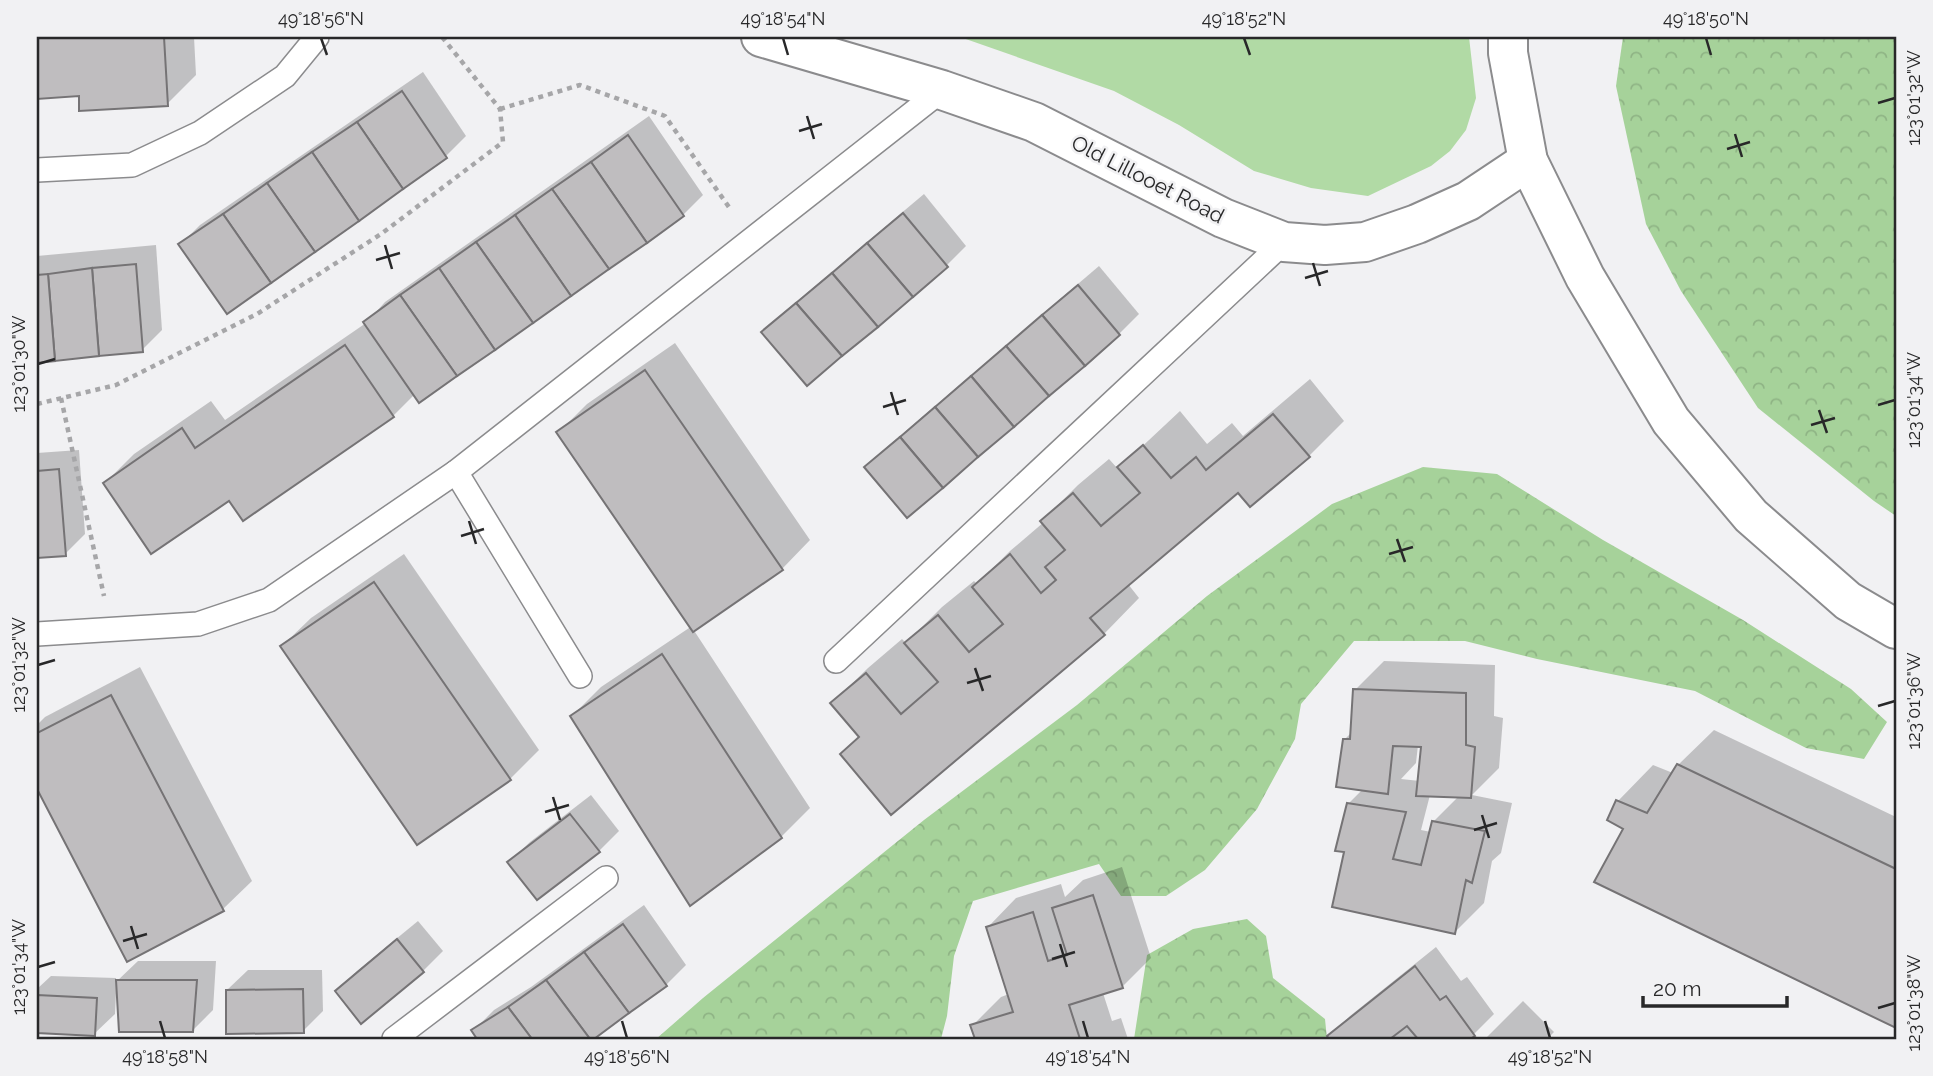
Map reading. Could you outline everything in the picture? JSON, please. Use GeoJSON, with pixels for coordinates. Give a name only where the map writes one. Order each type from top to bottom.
{"type":"FeatureCollection","features":[{"type":"Feature","properties":{"kind":"street","name":"Old Lillooet Road"},"geometry":{"type":"LineString","coordinates":[[761,37],[942,90],[1034,122],[1223,218],[1284,242],[1325,245],[1365,242],[1417,224],[1468,201],[1528,161]]}},
{"type":"Feature","properties":{"kind":"street"},"geometry":{"type":"LineString","coordinates":[[1508,37],[1508,53],[1528,161],[1585,277],[1671,421],[1751,516],[1848,601],[1896,629]]}},
{"type":"Feature","properties":{"kind":"lane"},"geometry":{"type":"LineString","coordinates":[[37,170],[132,165],[188,138],[285,76],[317,37]]}},
{"type":"Feature","properties":{"kind":"lane"},"geometry":{"type":"LineString","coordinates":[[37,634],[198,624],[269,600],[456,472],[942,90]]}},
{"type":"Feature","properties":{"kind":"lane"},"geometry":{"type":"LineString","coordinates":[[836,661],[1284,242]]}},
{"type":"Feature","properties":{"kind":"lane"},"geometry":{"type":"LineString","coordinates":[[456,472],[580,676]]}},
{"type":"Feature","properties":{"kind":"lane"},"geometry":{"type":"LineString","coordinates":[[394,1039],[606,878]]}},
{"type":"Feature","properties":{"kind":"path"},"geometry":{"type":"LineString","coordinates":[[37,404],[116,385],[257,314],[381,234],[503,142],[500,109],[442,37]]}},
{"type":"Feature","properties":{"kind":"path"},"geometry":{"type":"LineString","coordinates":[[500,109],[580,85],[666,116],[751,240]]}},
{"type":"Feature","properties":{"kind":"path"},"geometry":{"type":"LineString","coordinates":[[61,398],[111,629]]}},
{"type":"Feature","properties":{"kind":"green space"},"geometry":{"type":"Polygon","coordinates":[[[960,37],[1469,37],[1476,98],[1466,130],[1450,151],[1431,166],[1368,196],[1311,188],[1254,171],[1179,125],[1114,91],[960,37]]]}},
{"type":"Feature","properties":{"kind":"green space"},"geometry":{"type":"Polygon","coordinates":[[[1623,37],[1896,37],[1896,516],[1758,408],[1681,291],[1646,224],[1616,86],[1623,37]]]}},
{"type":"Feature","properties":{"kind":"green space"},"geometry":{"type":"Polygon","coordinates":[[[1423,467],[1497,474],[1603,540],[1743,620],[1851,689],[1887,722],[1864,759],[1806,748],[1695,691],[1537,659],[1465,641],[1354,641],[1301,704],[1295,739],[1257,809],[1205,870],[1166,896],[1121,896],[1099,864],[973,901],[954,956],[947,1016],[941,1039],[656,1039],[924,820],[1077,705],[1207,596],[1332,504],[1423,467]]]}},
{"type":"Feature","properties":{"kind":"green space"},"geometry":{"type":"Polygon","coordinates":[[[1247,919],[1266,936],[1273,978],[1325,1019],[1327,1039],[1134,1039],[1147,955],[1193,929],[1247,919]]]}},
{"type":"Feature","properties":{"kind":"building"},"geometry":{"type":"Polygon","coordinates":[[[37,37],[164,37],[168,106],[79,111],[79,96],[37,99],[37,37]]]}},
{"type":"Feature","properties":{"kind":"building"},"geometry":{"type":"Polygon","coordinates":[[[402,91],[447,158],[403,189],[357,122],[402,91]]]}},
{"type":"Feature","properties":{"kind":"building"},"geometry":{"type":"Polygon","coordinates":[[[357,122],[403,189],[359,221],[312,152],[357,122]]]}},
{"type":"Feature","properties":{"kind":"building"},"geometry":{"type":"Polygon","coordinates":[[[628,135],[684,216],[647,243],[591,162],[628,135]]]}},
{"type":"Feature","properties":{"kind":"building"},"geometry":{"type":"Polygon","coordinates":[[[312,152],[359,221],[315,252],[267,183],[312,152]]]}},
{"type":"Feature","properties":{"kind":"building"},"geometry":{"type":"Polygon","coordinates":[[[591,162],[647,243],[609,269],[552,189],[591,162]]]}},
{"type":"Feature","properties":{"kind":"building"},"geometry":{"type":"Polygon","coordinates":[[[267,183],[315,252],[271,283],[223,214],[267,183]]]}},
{"type":"Feature","properties":{"kind":"building"},"geometry":{"type":"Polygon","coordinates":[[[552,189],[609,269],[571,296],[515,215],[552,189]]]}},
{"type":"Feature","properties":{"kind":"building"},"geometry":{"type":"Polygon","coordinates":[[[903,213],[948,267],[913,297],[867,243],[903,213]]]}},
{"type":"Feature","properties":{"kind":"building"},"geometry":{"type":"Polygon","coordinates":[[[223,214],[271,283],[227,314],[178,244],[223,214]]]}},
{"type":"Feature","properties":{"kind":"building"},"geometry":{"type":"Polygon","coordinates":[[[515,215],[571,296],[533,323],[476,242],[515,215]]]}},
{"type":"Feature","properties":{"kind":"building"},"geometry":{"type":"Polygon","coordinates":[[[476,242],[533,323],[495,350],[439,268],[476,242]]]}},
{"type":"Feature","properties":{"kind":"building"},"geometry":{"type":"Polygon","coordinates":[[[867,243],[913,297],[878,327],[832,273],[867,243]]]}},
{"type":"Feature","properties":{"kind":"building"},"geometry":{"type":"Polygon","coordinates":[[[136,264],[143,352],[99,356],[92,268],[136,264]]]}},
{"type":"Feature","properties":{"kind":"building"},"geometry":{"type":"Polygon","coordinates":[[[92,268],[99,356],[55,361],[48,274],[92,268]]]}},
{"type":"Feature","properties":{"kind":"building"},"geometry":{"type":"Polygon","coordinates":[[[439,268],[495,350],[457,376],[400,295],[439,268]]]}},
{"type":"Feature","properties":{"kind":"building"},"geometry":{"type":"Polygon","coordinates":[[[832,273],[878,327],[842,356],[796,303],[832,273]]]}},
{"type":"Feature","properties":{"kind":"building"},"geometry":{"type":"Polygon","coordinates":[[[48,274],[55,361],[37,363],[37,275],[48,274]]]}},
{"type":"Feature","properties":{"kind":"building"},"geometry":{"type":"Polygon","coordinates":[[[1078,285],[1120,335],[1085,366],[1042,315],[1078,285]]]}},
{"type":"Feature","properties":{"kind":"building"},"geometry":{"type":"Polygon","coordinates":[[[400,295],[457,376],[419,403],[363,322],[400,295]]]}},
{"type":"Feature","properties":{"kind":"building"},"geometry":{"type":"Polygon","coordinates":[[[796,303],[842,356],[807,386],[761,332],[796,303]]]}},
{"type":"Feature","properties":{"kind":"building"},"geometry":{"type":"Polygon","coordinates":[[[1042,315],[1085,366],[1049,396],[1006,346],[1042,315]]]}},
{"type":"Feature","properties":{"kind":"building"},"geometry":{"type":"Polygon","coordinates":[[[345,345],[394,417],[243,521],[229,501],[151,554],[103,483],[182,428],[195,448],[345,345]]]}},
{"type":"Feature","properties":{"kind":"building"},"geometry":{"type":"Polygon","coordinates":[[[1006,346],[1049,396],[1014,427],[971,376],[1006,346]]]}},
{"type":"Feature","properties":{"kind":"building"},"geometry":{"type":"Polygon","coordinates":[[[645,370],[783,570],[693,632],[556,432],[645,370]]]}},
{"type":"Feature","properties":{"kind":"building"},"geometry":{"type":"Polygon","coordinates":[[[971,376],[1014,427],[978,457],[935,407],[971,376]]]}},
{"type":"Feature","properties":{"kind":"building"},"geometry":{"type":"Polygon","coordinates":[[[935,407],[978,457],[943,488],[900,437],[935,407]]]}},
{"type":"Feature","properties":{"kind":"building"},"geometry":{"type":"Polygon","coordinates":[[[1273,414],[1310,457],[1250,507],[1238,493],[1090,618],[1105,635],[891,815],[840,754],[859,737],[830,703],[866,673],[901,714],[938,682],[904,643],[938,615],[969,652],[1003,624],[972,587],[1010,554],[1041,593],[1056,580],[1045,567],[1065,550],[1040,521],[1073,493],[1101,526],[1140,493],[1117,467],[1143,445],[1171,478],[1196,457],[1206,470],[1273,414]]]}},
{"type":"Feature","properties":{"kind":"building"},"geometry":{"type":"Polygon","coordinates":[[[900,437],[943,488],[907,518],[864,467],[900,437]]]}},
{"type":"Feature","properties":{"kind":"building"},"geometry":{"type":"Polygon","coordinates":[[[59,469],[66,556],[37,558],[37,471],[59,469]]]}},
{"type":"Feature","properties":{"kind":"building"},"geometry":{"type":"Polygon","coordinates":[[[374,582],[511,780],[417,845],[280,646],[374,582]]]}},
{"type":"Feature","properties":{"kind":"building"},"geometry":{"type":"Polygon","coordinates":[[[662,654],[782,838],[690,906],[570,716],[662,654]]]}},
{"type":"Feature","properties":{"kind":"building"},"geometry":{"type":"Polygon","coordinates":[[[1353,689],[1466,693],[1466,745],[1475,747],[1471,798],[1416,796],[1421,747],[1393,746],[1388,794],[1336,787],[1343,739],[1350,739],[1353,689]]]}},
{"type":"Feature","properties":{"kind":"building"},"geometry":{"type":"Polygon","coordinates":[[[111,695],[224,911],[127,962],[37,789],[37,733],[111,695]]]}},
{"type":"Feature","properties":{"kind":"building"},"geometry":{"type":"Polygon","coordinates":[[[1677,764],[1896,869],[1896,1028],[1594,882],[1623,829],[1607,820],[1616,800],[1647,813],[1677,764]]]}},
{"type":"Feature","properties":{"kind":"building"},"geometry":{"type":"Polygon","coordinates":[[[1347,803],[1406,812],[1393,859],[1421,865],[1432,821],[1485,831],[1472,883],[1466,880],[1455,934],[1332,907],[1344,852],[1335,851],[1347,803]]]}},
{"type":"Feature","properties":{"kind":"building"},"geometry":{"type":"Polygon","coordinates":[[[570,814],[600,852],[537,900],[507,862],[570,814]]]}},
{"type":"Feature","properties":{"kind":"building"},"geometry":{"type":"Polygon","coordinates":[[[1093,895],[1123,988],[1069,1005],[1080,1039],[975,1039],[970,1025],[1013,1012],[986,927],[1033,912],[1048,961],[1067,955],[1052,908],[1093,895]]]}},
{"type":"Feature","properties":{"kind":"building"},"geometry":{"type":"Polygon","coordinates":[[[623,924],[667,986],[629,1013],[584,952],[623,924]]]}},
{"type":"Feature","properties":{"kind":"building"},"geometry":{"type":"Polygon","coordinates":[[[397,939],[424,972],[361,1024],[335,991],[397,939]]]}},
{"type":"Feature","properties":{"kind":"building"},"geometry":{"type":"Polygon","coordinates":[[[584,952],[629,1013],[594,1039],[590,1039],[546,980],[584,952]]]}},
{"type":"Feature","properties":{"kind":"building"},"geometry":{"type":"Polygon","coordinates":[[[1415,966],[1440,1000],[1446,996],[1475,1036],[1470,1039],[1418,1039],[1407,1026],[1390,1039],[1329,1039],[1327,1036],[1415,966]]]}},
{"type":"Feature","properties":{"kind":"building"},"geometry":{"type":"Polygon","coordinates":[[[116,980],[197,980],[193,1032],[119,1032],[116,980]]]}},
{"type":"Feature","properties":{"kind":"building"},"geometry":{"type":"Polygon","coordinates":[[[546,980],[590,1039],[532,1039],[508,1007],[546,980]]]}},
{"type":"Feature","properties":{"kind":"building"},"geometry":{"type":"Polygon","coordinates":[[[303,989],[304,1033],[226,1034],[226,990],[303,989]]]}},
{"type":"Feature","properties":{"kind":"building"},"geometry":{"type":"Polygon","coordinates":[[[37,995],[97,998],[95,1036],[37,1033],[37,995]]]}},
{"type":"Feature","properties":{"kind":"building"},"geometry":{"type":"Polygon","coordinates":[[[508,1007],[532,1039],[477,1039],[471,1030],[508,1007]]]}}]}
